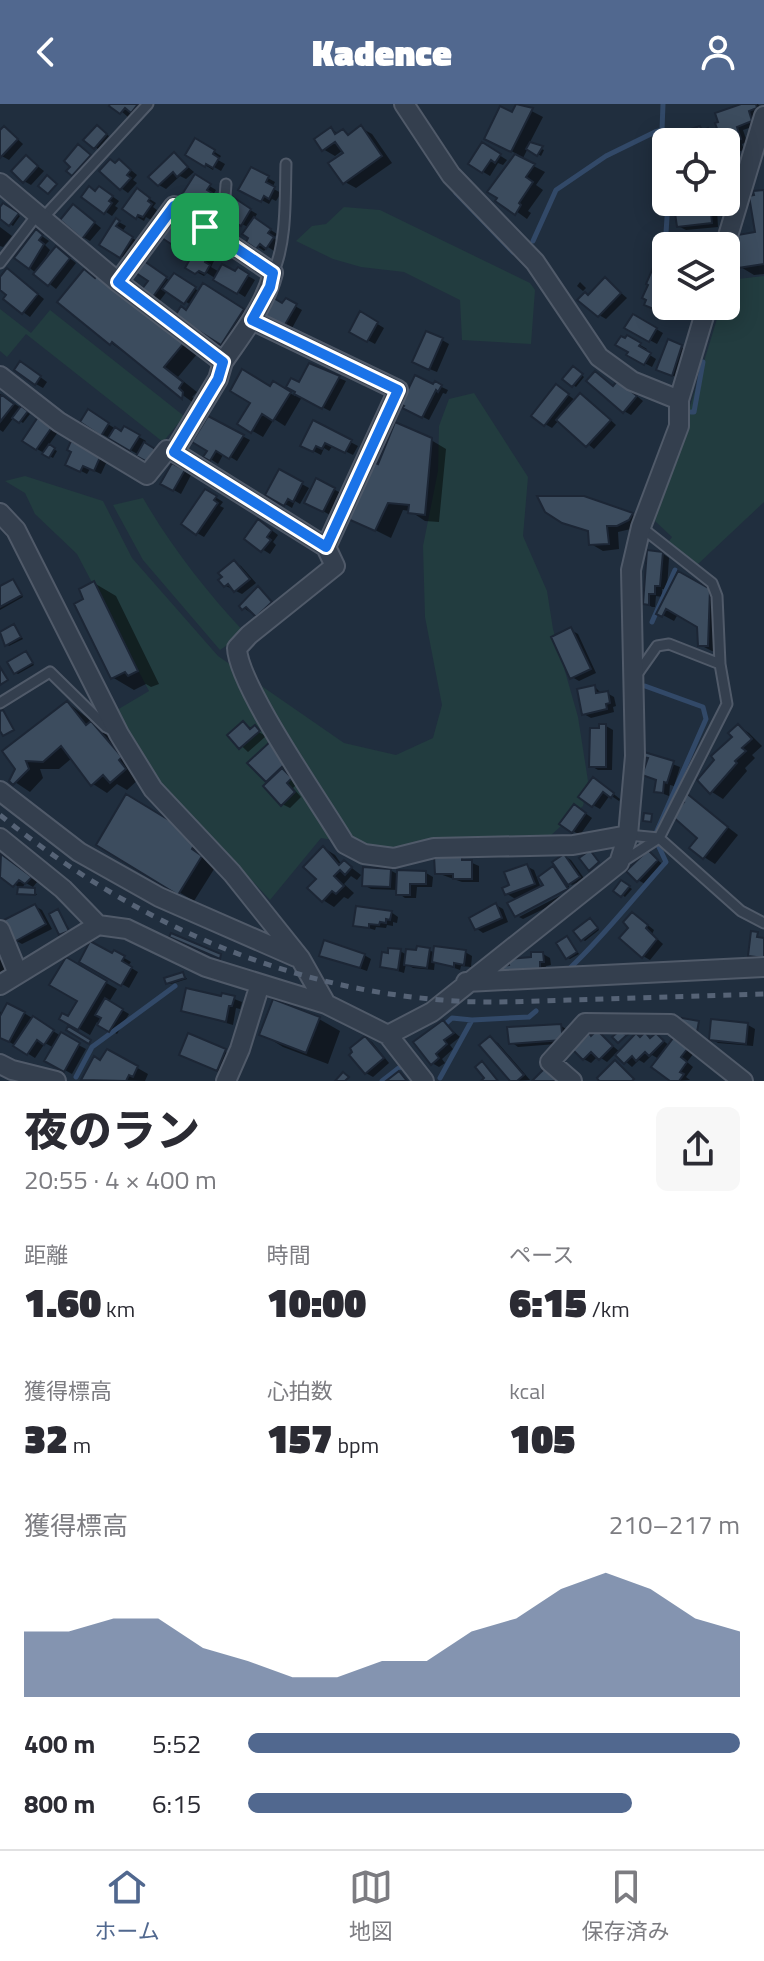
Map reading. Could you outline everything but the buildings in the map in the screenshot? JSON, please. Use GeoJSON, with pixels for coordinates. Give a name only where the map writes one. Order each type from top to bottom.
{"type":"FeatureCollection","features":[{"type":"Feature","properties":{"kind":"street"},"geometry":{"type":"LineString","coordinates":[[404,104],[451,175],[535,262],[599,357],[632,381],[679,400]]}},
{"type":"Feature","properties":{"kind":"street"},"geometry":{"type":"LineString","coordinates":[[729,232],[764,116]]}},
{"type":"Feature","properties":{"kind":"street"},"geometry":{"type":"LineString","coordinates":[[0,183],[118,282],[223,362]]}},
{"type":"Feature","properties":{"kind":"street"},"geometry":{"type":"LineString","coordinates":[[118,282],[174,206],[273,273],[270,287],[252,320],[223,362],[218,379],[174,452]]}},
{"type":"Feature","properties":{"kind":"street"},"geometry":{"type":"LineString","coordinates":[[252,320],[398,390],[326,547]]}},
{"type":"Feature","properties":{"kind":"street"},"geometry":{"type":"LineString","coordinates":[[388,1035],[432,1012],[619,863],[628,835],[635,756],[631,570],[641,527],[679,426],[679,400],[703,320]]}},
{"type":"Feature","properties":{"kind":"street"},"geometry":{"type":"LineString","coordinates":[[0,376],[59,422],[147,475],[167,450],[174,452],[326,547],[335,566],[237,648],[255,698],[345,844],[364,854],[394,858],[434,848],[573,845],[628,835]]}},
{"type":"Feature","properties":{"kind":"street"},"geometry":{"type":"LineString","coordinates":[[0,513],[16,530],[119,734],[153,789],[232,873],[300,958],[326,1004]]}},
{"type":"Feature","properties":{"kind":"street"},"geometry":{"type":"LineString","coordinates":[[0,791],[79,852],[159,897],[300,958]]}},
{"type":"Feature","properties":{"kind":"street"},"geometry":{"type":"LineString","coordinates":[[0,838],[63,889],[98,925],[127,929],[206,967],[326,1004],[388,1035],[424,1081]]}},
{"type":"Feature","properties":{"kind":"street"},"geometry":{"type":"LineString","coordinates":[[0,985],[98,925]]}},
{"type":"Feature","properties":{"kind":"street"},"geometry":{"type":"LineString","coordinates":[[0,930],[18,974]]}},
{"type":"Feature","properties":{"kind":"street"},"geometry":{"type":"LineString","coordinates":[[466,982],[764,967]]}},
{"type":"Feature","properties":{"kind":"street"},"geometry":{"type":"LineString","coordinates":[[226,1081],[240,1049],[260,984]]}},
{"type":"Feature","properties":{"kind":"street"},"geometry":{"type":"LineString","coordinates":[[572,1081],[550,1062],[585,1023],[671,1024],[743,1081]]}},
{"type":"Feature","properties":{"kind":"street"},"geometry":{"type":"LineString","coordinates":[[0,1064],[56,1081]]}},
{"type":"Feature","properties":{"kind":"lane"},"geometry":{"type":"LineString","coordinates":[[0,263],[148,104]]}},
{"type":"Feature","properties":{"kind":"lane"},"geometry":{"type":"LineString","coordinates":[[273,273],[284,221],[286,164]]}},
{"type":"Feature","properties":{"kind":"lane"},"geometry":{"type":"LineString","coordinates":[[205,227],[225,197],[226,184]]}},
{"type":"Feature","properties":{"kind":"lane"},"geometry":{"type":"LineString","coordinates":[[619,863],[659,838],[727,704],[720,664],[717,596],[712,583],[641,527]]}},
{"type":"Feature","properties":{"kind":"lane"},"geometry":{"type":"LineString","coordinates":[[633,682],[657,646],[669,644],[720,664]]}},
{"type":"Feature","properties":{"kind":"lane"},"geometry":{"type":"LineString","coordinates":[[0,703],[50,672],[106,727],[119,734]]}},
{"type":"Feature","properties":{"kind":"lane"},"geometry":{"type":"LineString","coordinates":[[628,835],[659,838],[741,911],[764,923]]}},
{"type":"Feature","properties":{"kind":"green space"},"geometry":{"type":"Polygon","coordinates":[[[344,207],[380,210],[530,283],[535,290],[531,344],[462,340],[460,300],[404,272],[361,267],[333,259],[296,241],[312,226],[326,224],[344,207]]]}},
{"type":"Feature","properties":{"kind":"green space"},"geometry":{"type":"Polygon","coordinates":[[[764,276],[764,502],[698,564],[667,544],[672,537],[655,521],[717,320],[740,320],[740,279],[764,276]]]}},
{"type":"Feature","properties":{"kind":"green space"},"geometry":{"type":"Polygon","coordinates":[[[0,309],[31,333],[50,310],[184,416],[163,442],[26,334],[7,357],[0,351],[0,309]]]}},
{"type":"Feature","properties":{"kind":"green space"},"geometry":{"type":"Polygon","coordinates":[[[474,393],[528,477],[523,536],[547,591],[553,629],[578,717],[588,781],[583,806],[549,837],[454,839],[391,849],[321,838],[270,900],[157,779],[117,710],[149,691],[77,554],[35,514],[25,493],[5,481],[25,476],[103,501],[132,558],[218,656],[344,743],[396,755],[433,738],[442,705],[425,617],[423,546],[438,471],[439,426],[449,399],[474,393]]]}},
{"type":"Feature","properties":{"kind":"green space"},"geometry":{"type":"Polygon","coordinates":[[[143,498],[190,568],[245,633],[220,650],[143,560],[113,505],[143,498]]]}},
{"type":"Feature","properties":{"kind":"waterway"},"geometry":{"type":"LineString","coordinates":[[662,128],[663,104]]}},
{"type":"Feature","properties":{"kind":"waterway"},"geometry":{"type":"LineString","coordinates":[[533,241],[556,190],[606,156],[652,133]]}},
{"type":"Feature","properties":{"kind":"waterway"},"geometry":{"type":"LineString","coordinates":[[456,193],[513,252]]}},
{"type":"Feature","properties":{"kind":"waterway"},"geometry":{"type":"LineString","coordinates":[[666,232],[667,216]]}},
{"type":"Feature","properties":{"kind":"waterway"},"geometry":{"type":"LineString","coordinates":[[691,412],[694,412],[703,362]]}},
{"type":"Feature","properties":{"kind":"waterway"},"geometry":{"type":"LineString","coordinates":[[652,622],[675,570]]}},
{"type":"Feature","properties":{"kind":"waterway"},"geometry":{"type":"LineString","coordinates":[[645,686],[703,707],[706,719],[656,833]]}},
{"type":"Feature","properties":{"kind":"waterway"},"geometry":{"type":"LineString","coordinates":[[570,968],[666,862],[659,847]]}},
{"type":"Feature","properties":{"kind":"waterway"},"geometry":{"type":"LineString","coordinates":[[76,1077],[92,1047],[175,986]]}},
{"type":"Feature","properties":{"kind":"waterway"},"geometry":{"type":"LineString","coordinates":[[440,1078],[472,1020],[529,1017],[536,1011]]}},
{"type":"Feature","properties":{"kind":"waterway"},"geometry":{"type":"LineString","coordinates":[[441,1028],[452,1018],[472,1020]]}},
{"type":"Feature","properties":{"kind":"waterway"},"geometry":{"type":"LineString","coordinates":[[382,1081],[400,1067]]}},
{"type":"Feature","properties":{"kind":"railway"},"geometry":{"type":"LineString","coordinates":[[0,815],[99,886],[152,915],[263,963],[321,980],[381,993],[474,1002],[764,994]]}},
{"type":"Feature","properties":{"kind":"route"},"geometry":{"type":"LineString","coordinates":[[174,206],[205,227],[273,273],[270,287],[252,320],[398,390],[326,547],[174,452],[218,379],[223,362],[118,282],[174,206]]}}]}
